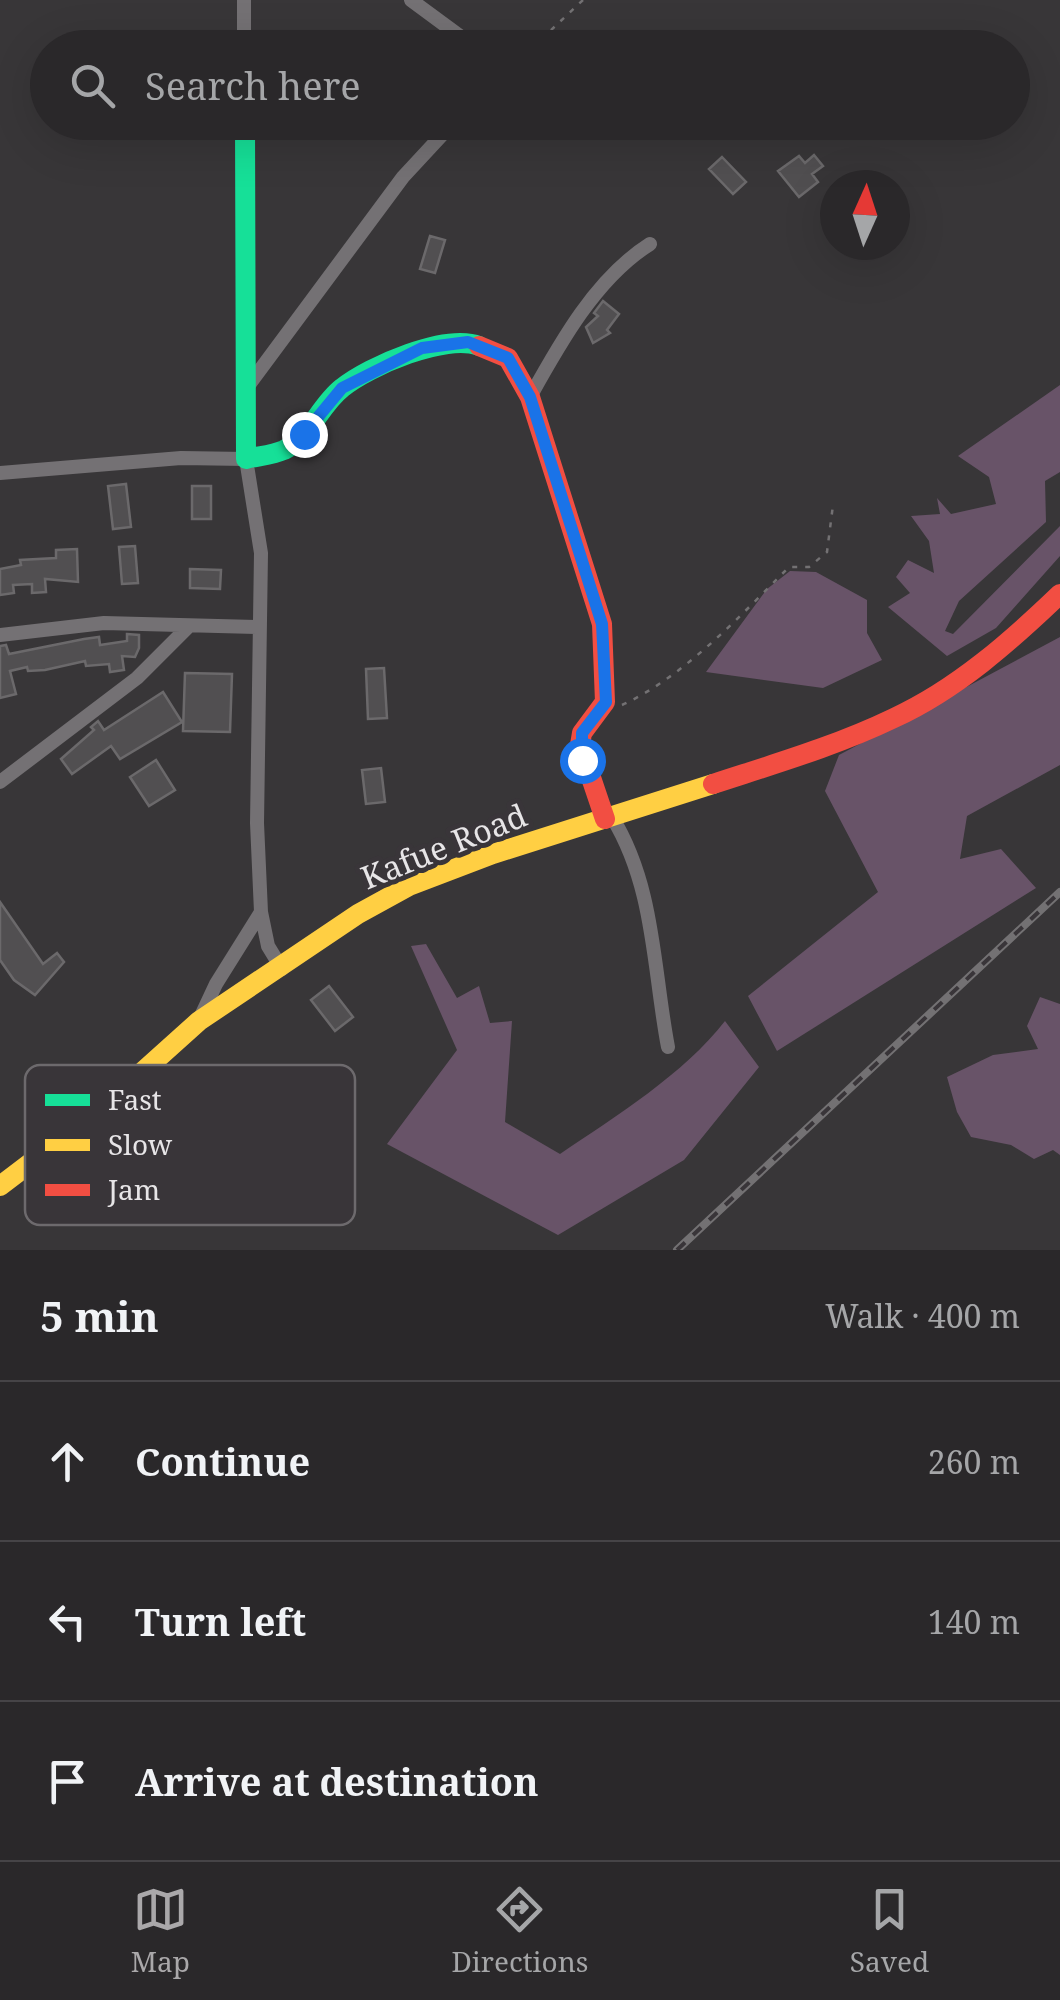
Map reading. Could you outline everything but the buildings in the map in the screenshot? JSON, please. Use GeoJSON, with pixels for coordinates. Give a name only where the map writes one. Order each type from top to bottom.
{"type":"FeatureCollection","features":[{"type":"Feature","properties":{"kind":"main road"},"geometry":{"type":"LineString","coordinates":[[245,140],[246,459],[273,454],[295,443],[331,399],[358,378],[422,348],[447,342],[491,348],[508,358],[530,397],[602,624],[606,702],[582,733],[580,745],[608,818]]}},
{"type":"Feature","properties":{"kind":"main road","name":"Kafue Road"},"geometry":{"type":"LineString","coordinates":[[152,1065],[199,1021],[282,969],[358,914],[410,886],[813,752],[898,717],[1000,651],[1060,594]]}},
{"type":"Feature","properties":{"kind":"main road","name":"Kafue Road"},"geometry":{"type":"LineString","coordinates":[[0,1186],[25,1166]]}},
{"type":"Feature","properties":{"kind":"street"},"geometry":{"type":"LineString","coordinates":[[244,0],[244,30]]}},
{"type":"Feature","properties":{"kind":"street"},"geometry":{"type":"LineString","coordinates":[[410,0],[451,30]]}},
{"type":"Feature","properties":{"kind":"street"},"geometry":{"type":"LineString","coordinates":[[248,386],[403,177],[437,140]]}},
{"type":"Feature","properties":{"kind":"street"},"geometry":{"type":"LineString","coordinates":[[530,397],[571,326],[632,255],[650,244]]}},
{"type":"Feature","properties":{"kind":"street"},"geometry":{"type":"LineString","coordinates":[[0,473],[181,458],[246,459],[262,553],[258,627],[261,912],[268,946],[282,969]]}},
{"type":"Feature","properties":{"kind":"street"},"geometry":{"type":"LineString","coordinates":[[0,635],[104,623],[258,627]]}},
{"type":"Feature","properties":{"kind":"street"},"geometry":{"type":"LineString","coordinates":[[0,782],[137,678],[188,627]]}},
{"type":"Feature","properties":{"kind":"street"},"geometry":{"type":"LineString","coordinates":[[608,818],[630,850],[652,924],[668,1047]]}},
{"type":"Feature","properties":{"kind":"street"},"geometry":{"type":"LineString","coordinates":[[199,1021],[216,984],[261,912]]}},
{"type":"Feature","properties":{"kind":"path"},"geometry":{"type":"LineString","coordinates":[[551,30],[583,0]]}},
{"type":"Feature","properties":{"kind":"path"},"geometry":{"type":"LineString","coordinates":[[606,702],[622,706],[658,685],[789,567],[809,567],[827,552],[833,505]]}},
{"type":"Feature","properties":{"kind":"shaded area"},"geometry":{"type":"Polygon","coordinates":[[[1060,385],[1060,472],[1045,481],[1046,522],[959,601],[945,631],[953,634],[1060,526],[1060,556],[996,628],[947,656],[888,607],[910,593],[896,577],[908,560],[934,573],[929,541],[911,516],[940,514],[937,498],[951,514],[996,504],[989,477],[958,456],[1060,385]]]}},
{"type":"Feature","properties":{"kind":"shaded area"},"geometry":{"type":"Polygon","coordinates":[[[790,571],[816,572],[867,600],[867,633],[882,660],[823,688],[706,672],[767,589],[790,571]]]}},
{"type":"Feature","properties":{"kind":"shaded area"},"geometry":{"type":"Polygon","coordinates":[[[1060,637],[1060,765],[967,816],[960,859],[1001,849],[1036,888],[777,1051],[748,996],[878,892],[825,791],[839,755],[1060,637]]]}},
{"type":"Feature","properties":{"kind":"shaded area"},"geometry":{"type":"Polygon","coordinates":[[[426,944],[457,998],[479,986],[490,1023],[512,1021],[505,1122],[560,1154],[670,1076],[725,1021],[759,1067],[684,1160],[558,1235],[387,1144],[457,1050],[411,946],[426,944]]]}},
{"type":"Feature","properties":{"kind":"shaded area"},"geometry":{"type":"Polygon","coordinates":[[[1040,997],[1060,1004],[1060,1155],[1053,1150],[1034,1159],[1011,1145],[971,1137],[957,1112],[947,1077],[993,1055],[1038,1049],[1027,1026],[1040,997]]]}},
{"type":"Feature","properties":{"kind":"railway"},"geometry":{"type":"LineString","coordinates":[[677,1250],[1060,892]]}},
{"type":"Feature","properties":{"kind":"traffic: fast"},"geometry":{"type":"LineString","coordinates":[[245,140],[246,459],[280,452],[293,444],[334,395],[370,370],[428,348],[465,343],[479,346]]}},
{"type":"Feature","properties":{"kind":"traffic: slow"},"geometry":{"type":"LineString","coordinates":[[150,1065],[199,1021],[358,914],[409,886],[493,854],[713,784]]}},
{"type":"Feature","properties":{"kind":"traffic: slow"},"geometry":{"type":"LineString","coordinates":[[0,1186],[25,1167]]}},
{"type":"Feature","properties":{"kind":"traffic: jam"},"geometry":{"type":"LineString","coordinates":[[479,346],[508,358],[530,397],[602,624],[605,702],[582,733],[580,745],[605,819]]}},
{"type":"Feature","properties":{"kind":"traffic: jam"},"geometry":{"type":"LineString","coordinates":[[713,784],[827,746],[917,706],[982,663],[1060,594]]}},
{"type":"Feature","properties":{"kind":"route"},"geometry":{"type":"LineString","coordinates":[[304,434],[342,388],[422,348],[468,342],[508,358],[530,397],[602,624],[606,702],[582,733],[582,760]]}}]}
